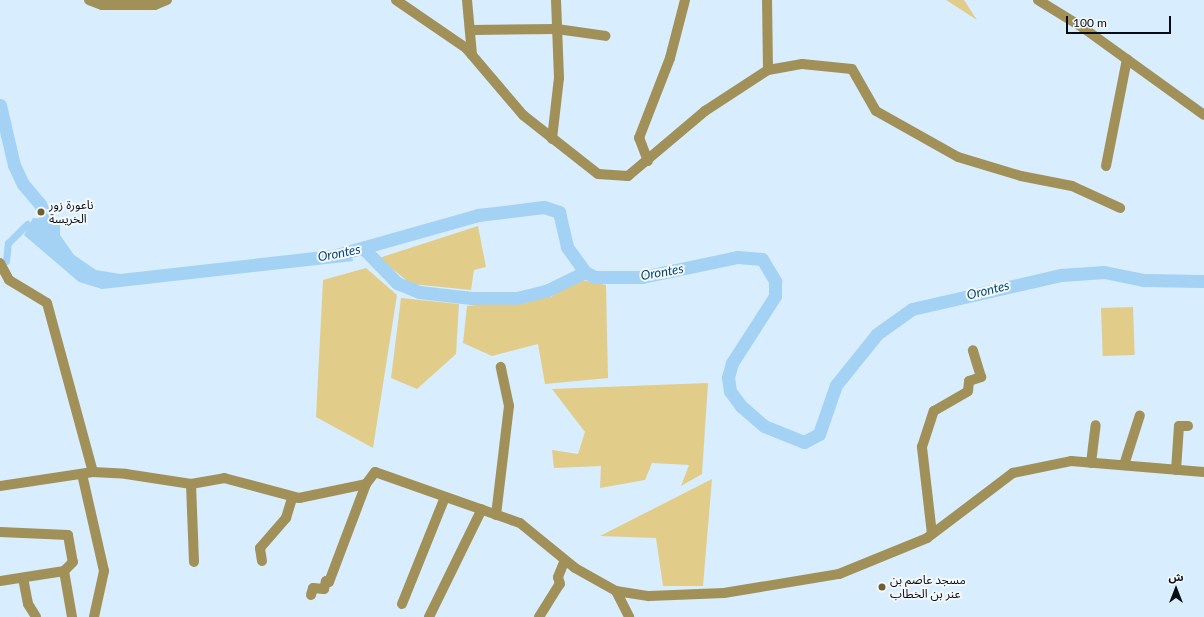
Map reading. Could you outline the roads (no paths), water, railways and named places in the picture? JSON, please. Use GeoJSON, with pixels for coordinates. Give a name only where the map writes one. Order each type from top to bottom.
{"type":"FeatureCollection","features":[{"type":"Feature","properties":{"kind":"street"},"geometry":{"type":"LineString","coordinates":[[89,0],[102,5],[155,5],[167,0]]}},
{"type":"Feature","properties":{"kind":"street"},"geometry":{"type":"LineString","coordinates":[[396,0],[472,55],[523,115],[598,174],[628,176],[648,161],[705,111],[768,70],[802,64],[852,69],[876,111],[958,157],[1021,176],[1072,186],[1120,208]]}},
{"type":"Feature","properties":{"kind":"street"},"geometry":{"type":"LineString","coordinates":[[467,0],[471,30],[472,55]]}},
{"type":"Feature","properties":{"kind":"street"},"geometry":{"type":"LineString","coordinates":[[552,139],[559,78],[556,0]]}},
{"type":"Feature","properties":{"kind":"street"},"geometry":{"type":"LineString","coordinates":[[648,161],[639,138],[670,58],[685,0]]}},
{"type":"Feature","properties":{"kind":"street"},"geometry":{"type":"LineString","coordinates":[[767,0],[768,70]]}},
{"type":"Feature","properties":{"kind":"street"},"geometry":{"type":"LineString","coordinates":[[1038,0],[1127,59],[1204,115]]}},
{"type":"Feature","properties":{"kind":"street"},"geometry":{"type":"LineString","coordinates":[[471,30],[557,29],[606,36]]}},
{"type":"Feature","properties":{"kind":"street"},"geometry":{"type":"LineString","coordinates":[[1106,166],[1127,59]]}},
{"type":"Feature","properties":{"kind":"street"},"geometry":{"type":"LineString","coordinates":[[0,264],[4,278],[47,303],[93,472]]}},
{"type":"Feature","properties":{"kind":"street"},"geometry":{"type":"LineString","coordinates":[[932,534],[922,447],[934,411],[968,392],[969,381],[982,377],[973,350]]}},
{"type":"Feature","properties":{"kind":"street"},"geometry":{"type":"LineString","coordinates":[[496,515],[509,406],[501,367]]}},
{"type":"Feature","properties":{"kind":"street"},"geometry":{"type":"LineString","coordinates":[[1124,465],[1140,415]]}},
{"type":"Feature","properties":{"kind":"street"},"geometry":{"type":"LineString","coordinates":[[1091,462],[1096,425]]}},
{"type":"Feature","properties":{"kind":"street"},"geometry":{"type":"LineString","coordinates":[[1176,470],[1179,426],[1188,426]]}},
{"type":"Feature","properties":{"kind":"street"},"geometry":{"type":"LineString","coordinates":[[311,595],[313,588],[324,589],[326,581],[329,582],[366,484],[375,472],[520,523],[565,560],[616,591],[649,596],[724,594],[839,574],[932,534],[1013,474],[1071,461],[1204,472]]}},
{"type":"Feature","properties":{"kind":"street"},"geometry":{"type":"LineString","coordinates":[[0,486],[93,472],[190,484],[224,478],[292,498],[366,484]]}},
{"type":"Feature","properties":{"kind":"street"},"geometry":{"type":"LineString","coordinates":[[82,474],[104,572],[94,617]]}},
{"type":"Feature","properties":{"kind":"street"},"geometry":{"type":"LineString","coordinates":[[190,484],[194,562]]}},
{"type":"Feature","properties":{"kind":"street"},"geometry":{"type":"LineString","coordinates":[[402,604],[445,497]]}},
{"type":"Feature","properties":{"kind":"street"},"geometry":{"type":"LineString","coordinates":[[262,561],[260,548],[286,518],[292,498]]}},
{"type":"Feature","properties":{"kind":"street"},"geometry":{"type":"LineString","coordinates":[[429,617],[482,509]]}},
{"type":"Feature","properties":{"kind":"street"},"geometry":{"type":"LineString","coordinates":[[0,532],[68,535],[73,562],[64,571],[0,581]]}},
{"type":"Feature","properties":{"kind":"street"},"geometry":{"type":"LineString","coordinates":[[539,617],[560,584],[558,577],[565,560]]}},
{"type":"Feature","properties":{"kind":"street"},"geometry":{"type":"LineString","coordinates":[[64,571],[72,617]]}},
{"type":"Feature","properties":{"kind":"street"},"geometry":{"type":"LineString","coordinates":[[23,578],[28,604],[36,617]]}},
{"type":"Feature","properties":{"kind":"street"},"geometry":{"type":"LineString","coordinates":[[616,591],[629,617]]}},
{"type":"Feature","properties":{"kind":"water"},"geometry":{"type":"Polygon","coordinates":[[[33,218],[60,220],[60,235],[74,255],[96,270],[120,274],[350,248],[353,261],[102,289],[79,282],[24,235],[33,218]]]}},
{"type":"Feature","properties":{"kind":"waterway","name":"Orontes"},"geometry":{"type":"LineString","coordinates":[[0,105],[14,165],[23,184],[40,204],[53,236]]}},
{"type":"Feature","properties":{"kind":"waterway","name":"Orontes"},"geometry":{"type":"LineString","coordinates":[[333,256],[478,215],[544,207],[559,212],[567,247],[585,272],[595,277],[642,277],[738,257],[762,259],[775,281],[775,296],[732,363],[728,377],[730,391],[741,406],[764,426],[804,442],[819,434],[836,385],[877,334],[912,309],[1061,275],[1104,272],[1144,280],[1204,281]]}},
{"type":"Feature","properties":{"kind":"waterway"},"geometry":{"type":"LineString","coordinates":[[6,261],[8,243],[27,224]]}},
{"type":"Feature","properties":{"kind":"waterway"},"geometry":{"type":"LineString","coordinates":[[365,250],[397,283],[419,292],[472,298],[517,298],[546,291],[585,272]]}},
{"type":"Feature","properties":{"kind":"place","name":"ناعورة زور الخريسة"},"geometry":{"type":"Point","coordinates":[41,212]}},
{"type":"Feature","properties":{"kind":"place","name":"مسجد عاصم بن عنر بن الخطاب"},"geometry":{"type":"Point","coordinates":[882,587]}}]}
